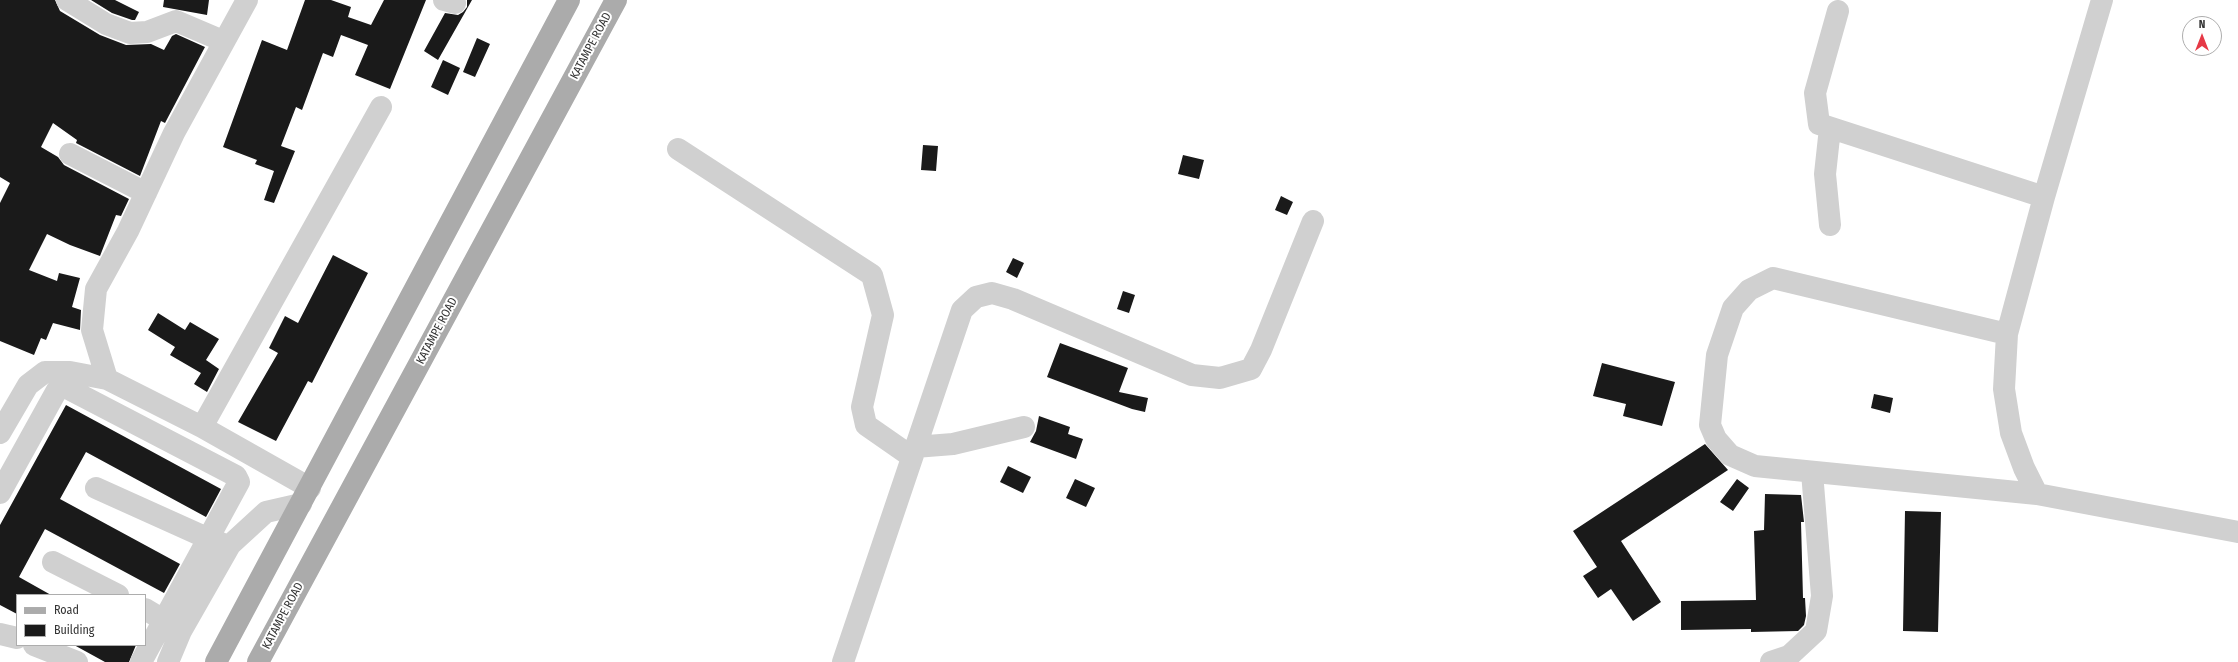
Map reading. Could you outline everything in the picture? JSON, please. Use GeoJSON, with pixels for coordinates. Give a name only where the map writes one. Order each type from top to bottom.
{"type":"FeatureCollection","features":[{"type":"Feature","properties":{"kind":"main road"},"geometry":{"type":"LineString","coordinates":[[216,662],[306,496],[569,0]]}},
{"type":"Feature","properties":{"kind":"main road","name":"KATAMPE ROAD"},"geometry":{"type":"LineString","coordinates":[[258,662],[616,0]]}},
{"type":"Feature","properties":{"kind":"street"},"geometry":{"type":"LineString","coordinates":[[67,0],[106,24],[130,33],[147,32],[176,21],[223,41]]}},
{"type":"Feature","properties":{"kind":"street"},"geometry":{"type":"LineString","coordinates":[[107,379],[92,330],[96,288],[128,231],[174,133],[223,41],[247,0]]}},
{"type":"Feature","properties":{"kind":"street"},"geometry":{"type":"LineString","coordinates":[[2037,494],[2024,468],[2011,433],[2004,389],[2007,334],[2044,197],[2102,0]]}},
{"type":"Feature","properties":{"kind":"street"},"geometry":{"type":"LineString","coordinates":[[1838,11],[1815,93],[1819,124],[2044,197]]}},
{"type":"Feature","properties":{"kind":"street"},"geometry":{"type":"LineString","coordinates":[[202,427],[381,107]]}},
{"type":"Feature","properties":{"kind":"street"},"geometry":{"type":"LineString","coordinates":[[1830,128],[1825,174],[1830,225]]}},
{"type":"Feature","properties":{"kind":"street"},"geometry":{"type":"LineString","coordinates":[[678,149],[872,275],[883,315],[862,407],[866,425],[914,452],[1024,427]]}},
{"type":"Feature","properties":{"kind":"street"},"geometry":{"type":"LineString","coordinates":[[70,154],[146,193]]}},
{"type":"Feature","properties":{"kind":"street"},"geometry":{"type":"LineString","coordinates":[[843,662],[962,310],[976,297],[992,293],[1013,299],[1192,375],[1220,378],[1251,369],[1261,350],[1314,221]]}},
{"type":"Feature","properties":{"kind":"street"},"geometry":{"type":"LineString","coordinates":[[2007,334],[1773,278],[1749,290],[1733,308],[1717,355],[1710,425],[1716,439],[1730,455],[1756,466],[2037,494],[2238,532]]}},
{"type":"Feature","properties":{"kind":"street"},"geometry":{"type":"LineString","coordinates":[[0,433],[28,385],[45,372],[70,372],[107,379],[202,427],[306,496]]}},
{"type":"Feature","properties":{"kind":"street"},"geometry":{"type":"LineString","coordinates":[[0,493],[57,390],[65,387],[70,388],[236,476],[239,482],[207,538],[154,614],[146,644]]}},
{"type":"Feature","properties":{"kind":"street"},"geometry":{"type":"LineString","coordinates":[[1771,662],[1789,656],[1816,631],[1822,596],[1812,472]]}},
{"type":"Feature","properties":{"kind":"street"},"geometry":{"type":"LineString","coordinates":[[96,488],[207,538],[230,545]]}},
{"type":"Feature","properties":{"kind":"street"},"geometry":{"type":"LineString","coordinates":[[168,662],[181,631],[230,545],[266,512],[306,496]]}},
{"type":"Feature","properties":{"kind":"street"},"geometry":{"type":"LineString","coordinates":[[53,562],[116,594]]}},
{"type":"Feature","properties":{"kind":"street"},"geometry":{"type":"LineString","coordinates":[[154,614],[181,631]]}},
{"type":"Feature","properties":{"kind":"street"},"geometry":{"type":"LineString","coordinates":[[0,634],[16,638]]}},
{"type":"Feature","properties":{"kind":"street"},"geometry":{"type":"LineString","coordinates":[[37,646],[77,662]]}},
{"type":"Feature","properties":{"kind":"street"},"geometry":{"type":"LineString","coordinates":[[141,662],[145,646]]}},
{"type":"Feature","properties":{"kind":"building"},"geometry":{"type":"Polygon","coordinates":[[[0,0],[55,0],[60,11],[100,35],[126,45],[151,44],[164,50],[172,36],[176,34],[205,47],[165,123],[161,121],[140,176],[76,143],[77,140],[53,123],[41,147],[58,157],[64,165],[129,199],[121,216],[116,215],[100,256],[70,245],[47,234],[29,270],[57,281],[59,273],[80,278],[72,307],[81,310],[80,330],[53,323],[46,340],[41,338],[34,355],[0,341],[0,203],[10,183],[0,177],[0,0]]]}},
{"type":"Feature","properties":{"kind":"building"},"geometry":{"type":"Polygon","coordinates":[[[91,0],[115,0],[139,12],[135,20],[132,20],[112,13],[91,0]]]}},
{"type":"Feature","properties":{"kind":"building"},"geometry":{"type":"Polygon","coordinates":[[[164,0],[209,0],[207,15],[163,7],[164,0]]]}},
{"type":"Feature","properties":{"kind":"building"},"geometry":{"type":"Polygon","coordinates":[[[305,0],[331,0],[351,7],[348,17],[371,25],[384,0],[426,0],[390,89],[355,75],[368,45],[341,35],[333,57],[323,53],[302,110],[296,107],[281,146],[295,151],[274,203],[264,200],[274,171],[255,164],[257,160],[223,147],[262,40],[287,50],[305,0]]]}},
{"type":"Feature","properties":{"kind":"building"},"geometry":{"type":"Polygon","coordinates":[[[467,0],[472,0],[438,60],[424,51],[445,13],[458,15],[467,7],[467,0]]]}},
{"type":"Feature","properties":{"kind":"building"},"geometry":{"type":"Polygon","coordinates":[[[477,38],[490,44],[475,77],[463,72],[477,38]]]}},
{"type":"Feature","properties":{"kind":"building"},"geometry":{"type":"Polygon","coordinates":[[[443,60],[460,68],[448,95],[431,87],[443,60]]]}},
{"type":"Feature","properties":{"kind":"building"},"geometry":{"type":"Polygon","coordinates":[[[923,145],[938,146],[936,171],[921,170],[923,145]]]}},
{"type":"Feature","properties":{"kind":"building"},"geometry":{"type":"Polygon","coordinates":[[[1183,155],[1204,160],[1199,179],[1178,174],[1183,155]]]}},
{"type":"Feature","properties":{"kind":"building"},"geometry":{"type":"Polygon","coordinates":[[[1281,196],[1293,202],[1287,215],[1275,210],[1281,196]]]}},
{"type":"Feature","properties":{"kind":"building"},"geometry":{"type":"Polygon","coordinates":[[[333,255],[368,273],[312,383],[308,381],[276,441],[238,422],[278,353],[269,348],[285,316],[298,323],[333,255]]]}},
{"type":"Feature","properties":{"kind":"building"},"geometry":{"type":"Polygon","coordinates":[[[1013,258],[1024,263],[1017,278],[1006,272],[1013,258]]]}},
{"type":"Feature","properties":{"kind":"building"},"geometry":{"type":"Polygon","coordinates":[[[1123,291],[1135,295],[1129,313],[1117,309],[1123,291]]]}},
{"type":"Feature","properties":{"kind":"building"},"geometry":{"type":"Polygon","coordinates":[[[158,313],[185,330],[190,322],[219,339],[206,360],[219,369],[207,392],[194,384],[201,373],[170,355],[175,347],[148,330],[158,313]]]}},
{"type":"Feature","properties":{"kind":"building"},"geometry":{"type":"Polygon","coordinates":[[[1060,343],[1128,368],[1119,392],[1148,398],[1145,412],[1132,409],[1047,377],[1060,343]]]}},
{"type":"Feature","properties":{"kind":"building"},"geometry":{"type":"Polygon","coordinates":[[[1602,363],[1675,382],[1662,426],[1623,416],[1626,404],[1593,396],[1602,363]]]}},
{"type":"Feature","properties":{"kind":"building"},"geometry":{"type":"Polygon","coordinates":[[[1874,394],[1893,398],[1890,413],[1871,408],[1874,394]]]}},
{"type":"Feature","properties":{"kind":"building"},"geometry":{"type":"Polygon","coordinates":[[[66,405],[221,489],[206,517],[86,452],[60,499],[180,564],[164,593],[45,529],[19,577],[49,594],[16,594],[16,613],[0,605],[0,525],[66,405]]]}},
{"type":"Feature","properties":{"kind":"building"},"geometry":{"type":"Polygon","coordinates":[[[1039,416],[1070,427],[1068,434],[1083,439],[1076,459],[1030,442],[1036,431],[1039,416]]]}},
{"type":"Feature","properties":{"kind":"building"},"geometry":{"type":"Polygon","coordinates":[[[1705,444],[1728,470],[1621,541],[1661,602],[1633,621],[1611,589],[1598,598],[1583,576],[1597,567],[1573,531],[1705,444]]]}},
{"type":"Feature","properties":{"kind":"building"},"geometry":{"type":"Polygon","coordinates":[[[1008,466],[1031,477],[1023,493],[1000,482],[1008,466]]]}},
{"type":"Feature","properties":{"kind":"building"},"geometry":{"type":"Polygon","coordinates":[[[1075,479],[1095,488],[1086,507],[1066,498],[1075,479]]]}},
{"type":"Feature","properties":{"kind":"building"},"geometry":{"type":"Polygon","coordinates":[[[1737,479],[1749,488],[1733,511],[1720,502],[1737,479]]]}},
{"type":"Feature","properties":{"kind":"building"},"geometry":{"type":"Polygon","coordinates":[[[1765,494],[1801,495],[1804,522],[1801,522],[1803,598],[1805,598],[1806,616],[1804,625],[1798,631],[1751,632],[1751,629],[1681,630],[1681,601],[1756,600],[1754,531],[1764,530],[1765,494]]]}},
{"type":"Feature","properties":{"kind":"building"},"geometry":{"type":"Polygon","coordinates":[[[1905,511],[1941,512],[1938,632],[1903,631],[1905,511]]]}},
{"type":"Feature","properties":{"kind":"building"},"geometry":{"type":"Polygon","coordinates":[[[76,646],[136,646],[129,662],[105,662],[76,646]]]}}]}
